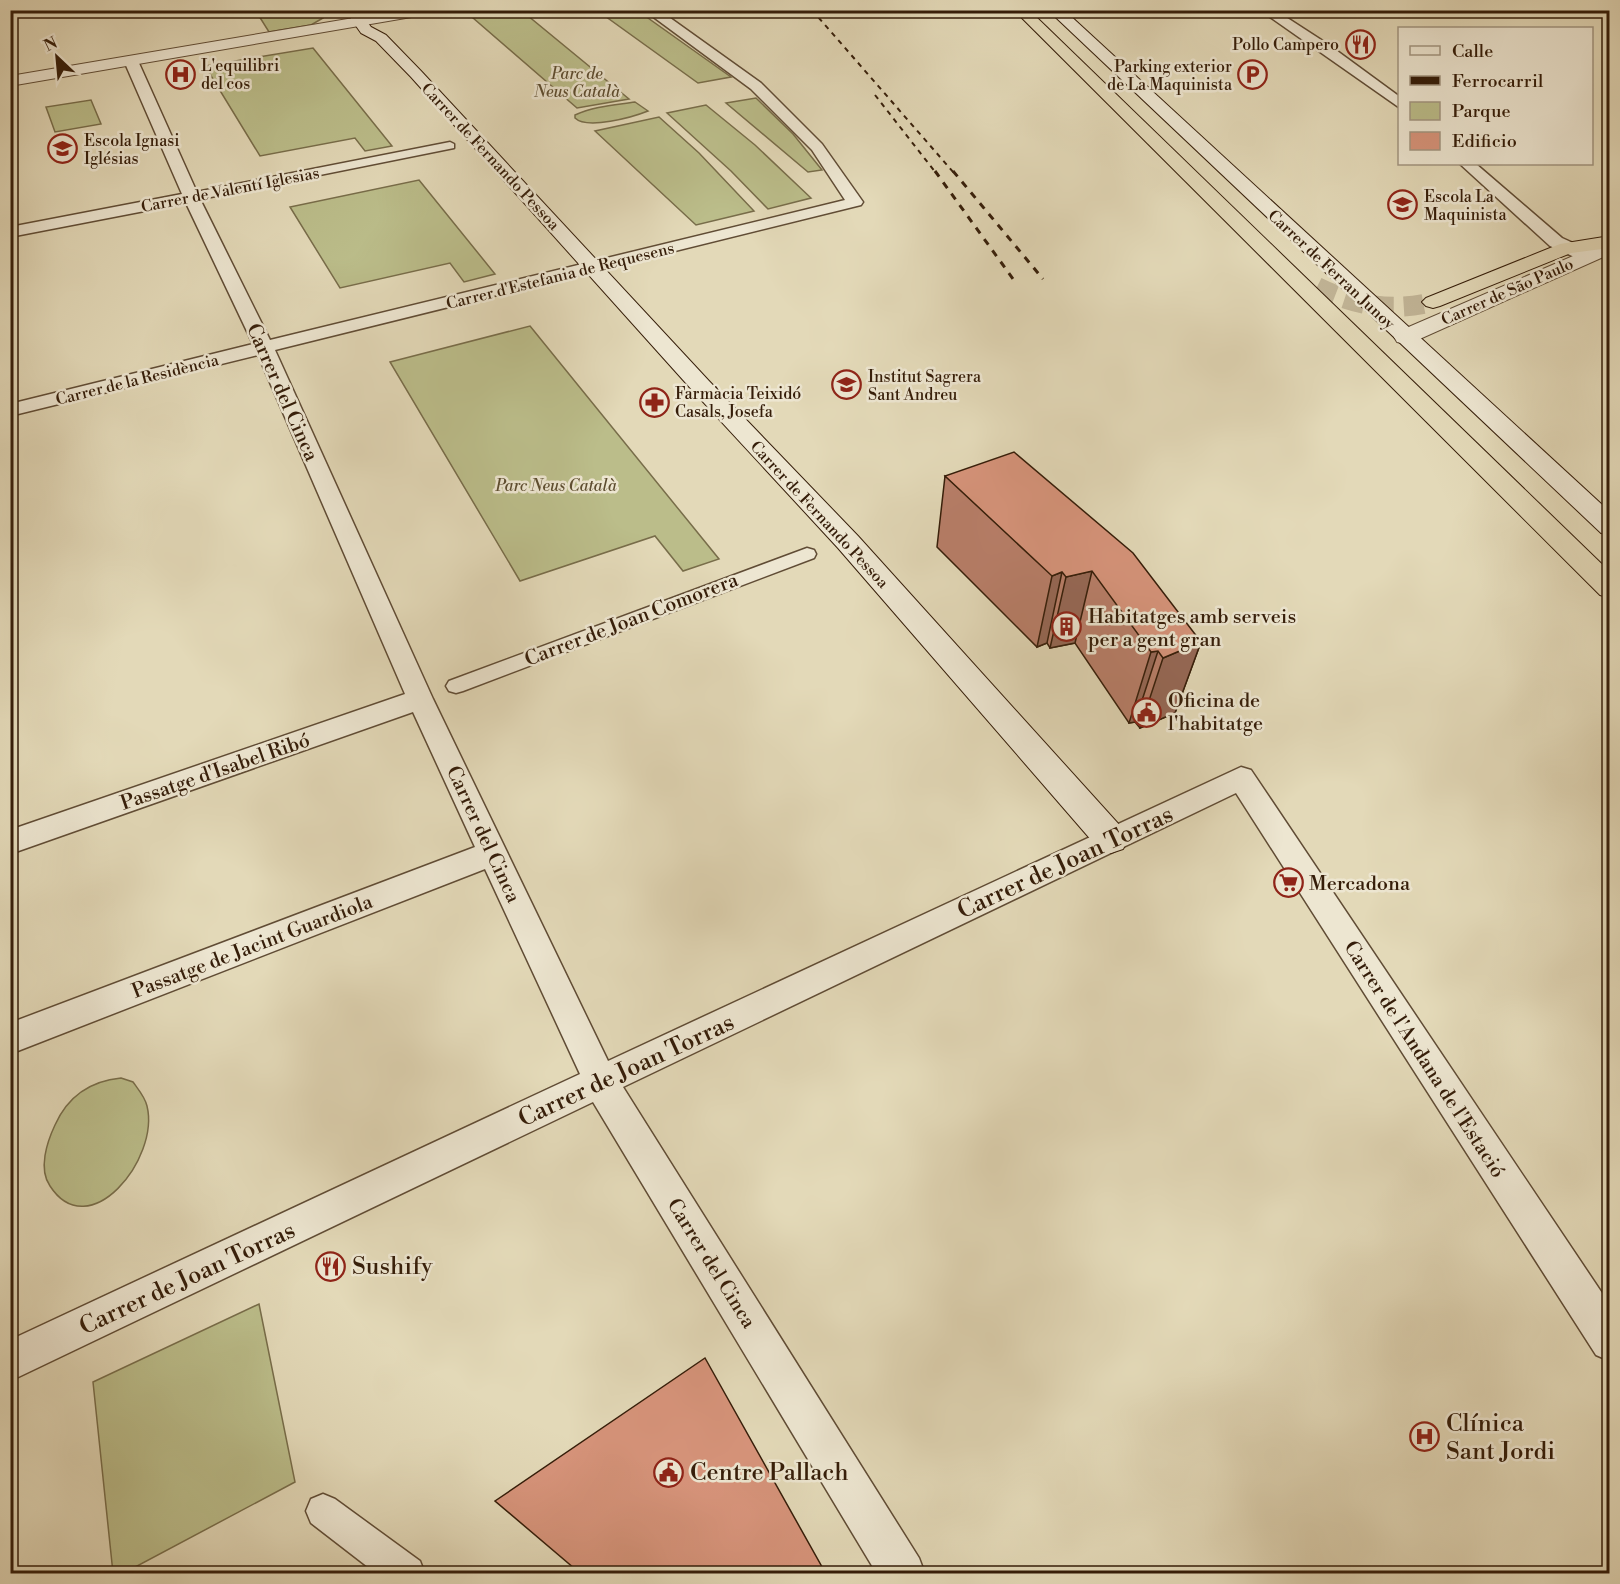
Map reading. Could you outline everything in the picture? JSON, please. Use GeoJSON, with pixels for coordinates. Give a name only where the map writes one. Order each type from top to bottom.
{"type":"FeatureCollection","features":[{"type":"Feature","properties":{"kind":"highway"},"geometry":{"type":"LineString","coordinates":[[1021,10],[1610,589]]}},
{"type":"Feature","properties":{"kind":"highway"},"geometry":{"type":"LineString","coordinates":[[1433,302],[1567,248],[1610,244]]}},
{"type":"Feature","properties":{"kind":"highway"},"geometry":{"type":"LineString","coordinates":[[1289,272],[1317,287]]}},
{"type":"Feature","properties":{"kind":"main road"},"geometry":{"type":"LineString","coordinates":[[10,81],[131,61],[392,10]]}},
{"type":"Feature","properties":{"kind":"main road"},"geometry":{"type":"LineString","coordinates":[[355,16],[429,10]]}},
{"type":"Feature","properties":{"kind":"main road","name":"Carrer de Ferran Junoy"},"geometry":{"type":"LineString","coordinates":[[1055,10],[1610,527]]}},
{"type":"Feature","properties":{"kind":"main road","name":"Carrer de Fernando Pessoa"},"geometry":{"type":"LineString","coordinates":[[355,16],[366,30],[381,38],[855,551],[1111,839]]}},
{"type":"Feature","properties":{"kind":"main road","name":"Carrer de São Paulo"},"geometry":{"type":"LineString","coordinates":[[1405,337],[1610,244]]}},
{"type":"Feature","properties":{"kind":"street","name":"Carrer d'Estefania de Requesens"},"geometry":{"type":"LineString","coordinates":[[264,347],[855,202],[817,147],[756,86],[650,10]]}},
{"type":"Feature","properties":{"kind":"street"},"geometry":{"type":"LineString","coordinates":[[1266,10],[1324,48],[1398,103]]}},
{"type":"Feature","properties":{"kind":"street","name":"Carrer del Cinca"},"geometry":{"type":"LineString","coordinates":[[131,61],[190,197],[264,347],[420,699],[601,1083],[903,1574]]}},
{"type":"Feature","properties":{"kind":"street","name":"Carrer de Valentí Iglesias"},"geometry":{"type":"LineString","coordinates":[[10,232],[450,146]]}},
{"type":"Feature","properties":{"kind":"street"},"geometry":{"type":"LineString","coordinates":[[1468,165],[1556,242],[1587,256]]}},
{"type":"Feature","properties":{"kind":"street","name":"Carrer de la Residència"},"geometry":{"type":"LineString","coordinates":[[10,411],[264,347]]}},
{"type":"Feature","properties":{"kind":"street","name":"Carrer de Joan Comorera"},"geometry":{"type":"LineString","coordinates":[[456,686],[807,554]]}},
{"type":"Feature","properties":{"kind":"street","name":"Passatge d'Isabel Ribó"},"geometry":{"type":"LineString","coordinates":[[10,842],[420,699]]}},
{"type":"Feature","properties":{"kind":"street","name":"Carrer de Joan Torras"},"geometry":{"type":"LineString","coordinates":[[10,1361],[1241,778]]}},
{"type":"Feature","properties":{"kind":"street","name":"Carrer de l'Andana de l'Estació"},"geometry":{"type":"LineString","coordinates":[[1241,778],[1610,1341]]}},
{"type":"Feature","properties":{"kind":"street","name":"Passatge de Jacint Guardiola"},"geometry":{"type":"LineString","coordinates":[[10,1040],[493,853]]}},
{"type":"Feature","properties":{"kind":"street"},"geometry":{"type":"LineString","coordinates":[[323,1510],[407,1574]]}},
{"type":"Feature","properties":{"kind":"green space"},"geometry":{"type":"Polygon","coordinates":[[[316,10],[323,18],[311,25],[269,32],[259,16],[298,11],[316,10]]]}},
{"type":"Feature","properties":{"kind":"green space","name":"Parc de Neus Català"},"geometry":{"type":"Polygon","coordinates":[[[465,11],[522,11],[629,99],[577,108],[465,11]]]}},
{"type":"Feature","properties":{"kind":"green space"},"geometry":{"type":"Polygon","coordinates":[[[598,11],[638,11],[731,77],[698,83],[598,11]]]}},
{"type":"Feature","properties":{"kind":"green space"},"geometry":{"type":"Polygon","coordinates":[[[313,48],[392,146],[365,151],[355,138],[260,156],[205,66],[313,48]]]}},
{"type":"Feature","properties":{"kind":"green space"},"geometry":{"type":"Polygon","coordinates":[[[756,98],[793,134],[822,170],[808,172],[726,103],[756,98]]]}},
{"type":"Feature","properties":{"kind":"green space"},"geometry":{"type":"Polygon","coordinates":[[[91,100],[101,124],[55,132],[46,107],[91,100]]]}},
{"type":"Feature","properties":{"kind":"green space"},"geometry":{"type":"Polygon","coordinates":[[[635,102],[648,111],[599,123],[589,123],[575,118],[575,115],[605,106],[635,102]]]}},
{"type":"Feature","properties":{"kind":"green space"},"geometry":{"type":"Polygon","coordinates":[[[706,105],[755,145],[811,198],[768,209],[731,171],[667,113],[706,105]]]}},
{"type":"Feature","properties":{"kind":"green space"},"geometry":{"type":"Polygon","coordinates":[[[659,117],[699,153],[754,211],[696,225],[595,131],[659,117]]]}},
{"type":"Feature","properties":{"kind":"green space"},"geometry":{"type":"Polygon","coordinates":[[[419,180],[495,274],[464,282],[450,263],[340,288],[290,207],[419,180]]]}},
{"type":"Feature","properties":{"kind":"green space","name":"Parc Neus Català"},"geometry":{"type":"Polygon","coordinates":[[[530,326],[719,559],[683,571],[655,536],[520,581],[390,362],[530,326]]]}},
{"type":"Feature","properties":{"kind":"green space"},"geometry":{"type":"Polygon","coordinates":[[[121,1078],[133,1082],[147,1106],[148,1127],[143,1149],[132,1170],[118,1188],[101,1201],[83,1206],[66,1202],[50,1186],[45,1172],[45,1156],[55,1125],[66,1106],[81,1092],[99,1083],[121,1078]]]}},
{"type":"Feature","properties":{"kind":"green space"},"geometry":{"type":"Polygon","coordinates":[[[259,1304],[295,1482],[124,1573],[113,1573],[93,1382],[259,1304]]]}},
{"type":"Feature","properties":{"kind":"building"},"geometry":{"type":"Polygon","coordinates":[[[1014,452],[1133,553],[1201,642],[1163,658],[1158,651],[1151,652],[1092,571],[1066,577],[1062,572],[1052,576],[945,476],[1014,452]]]}},
{"type":"Feature","properties":{"kind":"building","name":"Centre Pallach"},"geometry":{"type":"Polygon","coordinates":[[[705,1358],[826,1574],[581,1574],[495,1501],[705,1358]]]}},
{"type":"Feature","properties":{"kind":"tunnel"},"geometry":{"type":"LineString","coordinates":[[1317,287],[1359,303],[1388,307],[1433,302]]}},
{"type":"Feature","properties":{"kind":"railway"},"geometry":{"type":"LineString","coordinates":[[812,10],[954,173]]}},
{"type":"Feature","properties":{"kind":"railway"},"geometry":{"type":"LineString","coordinates":[[875,95],[936,173]]}},
{"type":"Feature","properties":{"kind":"railway"},"geometry":{"type":"LineString","coordinates":[[935,171],[1016,283]]}},
{"type":"Feature","properties":{"kind":"railway"},"geometry":{"type":"LineString","coordinates":[[953,171],[1043,279]]}},
{"type":"Feature","properties":{"kind":"place","name":"Pollo Campero"},"geometry":{"type":"Point","coordinates":[1360,44]}},
{"type":"Feature","properties":{"kind":"place","name":"L'equilibri del cos"},"geometry":{"type":"Point","coordinates":[180,74]}},
{"type":"Feature","properties":{"kind":"place","name":"Parking exterior de La Maquinista"},"geometry":{"type":"Point","coordinates":[1253,75]}},
{"type":"Feature","properties":{"kind":"place","name":"Escola Ignasi Iglésias"},"geometry":{"type":"Point","coordinates":[63,149]}},
{"type":"Feature","properties":{"kind":"place","name":"Escola La Maquinista"},"geometry":{"type":"Point","coordinates":[1403,205]}},
{"type":"Feature","properties":{"kind":"place","name":"Institut Sagrera Sant Andreu"},"geometry":{"type":"Point","coordinates":[847,385]}},
{"type":"Feature","properties":{"kind":"place","name":"Farmàcia Teixidó Casals, Josefa"},"geometry":{"type":"Point","coordinates":[654,402]}},
{"type":"Feature","properties":{"kind":"place","name":"Habitatges amb serveis per a gent gran"},"geometry":{"type":"Point","coordinates":[1067,627]}},
{"type":"Feature","properties":{"kind":"place","name":"Oficina de l'habitatge"},"geometry":{"type":"Point","coordinates":[1147,712]}},
{"type":"Feature","properties":{"kind":"place","name":"Mercadona"},"geometry":{"type":"Point","coordinates":[1288,883]}},
{"type":"Feature","properties":{"kind":"place","name":"Sushify"},"geometry":{"type":"Point","coordinates":[331,1266]}},
{"type":"Feature","properties":{"kind":"place","name":"Clínica Sant Jordi"},"geometry":{"type":"Point","coordinates":[1425,1437]}},
{"type":"Feature","properties":{"kind":"place","name":"Centre Pallach"},"geometry":{"type":"Point","coordinates":[669,1472]}}]}
